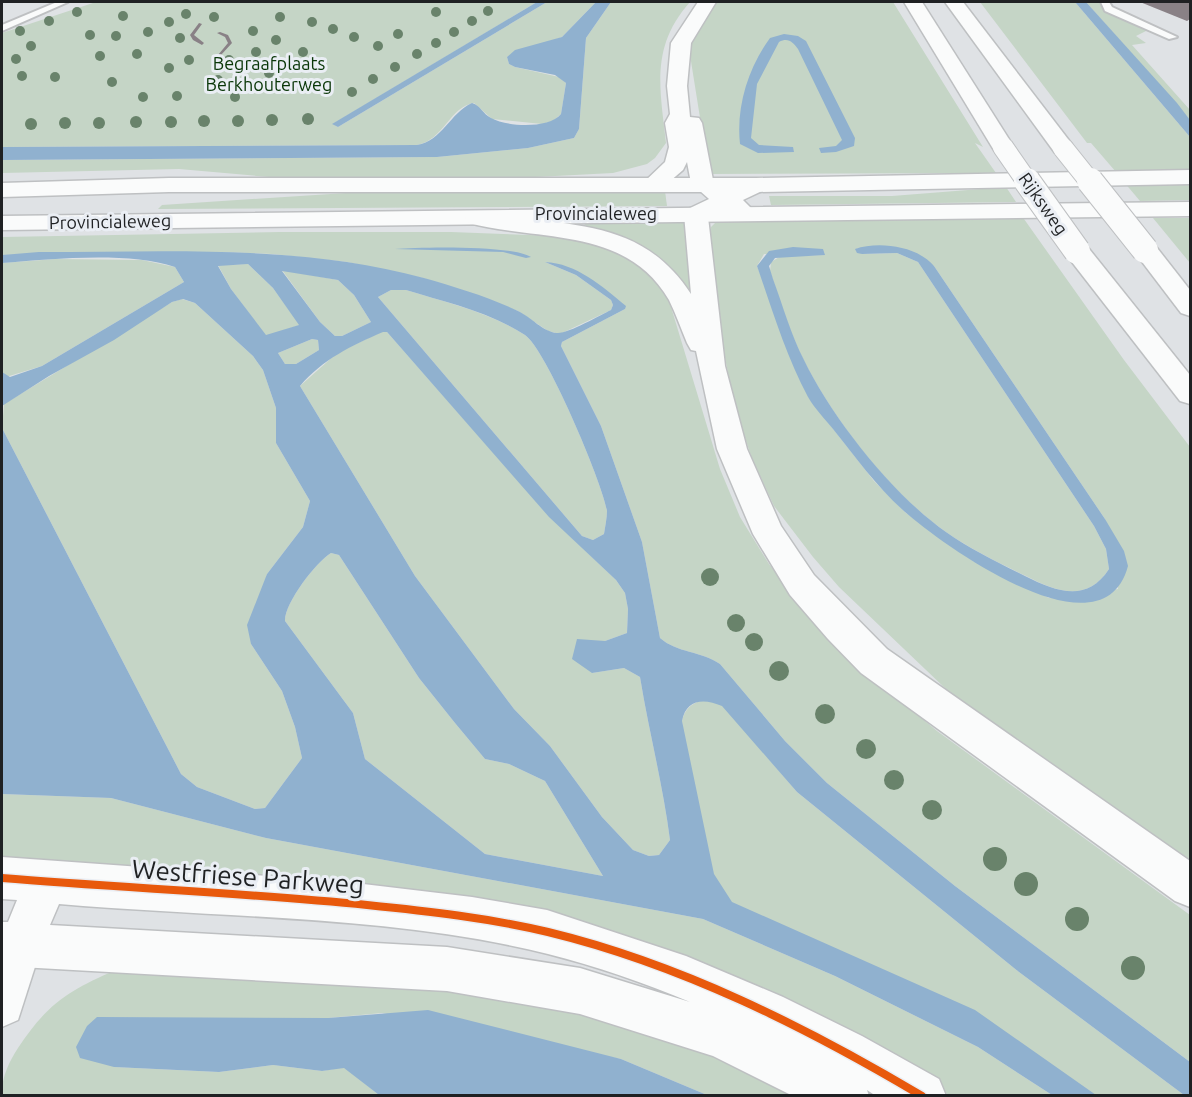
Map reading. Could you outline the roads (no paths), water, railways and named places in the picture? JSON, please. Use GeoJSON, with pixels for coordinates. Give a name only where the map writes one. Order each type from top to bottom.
{"type":"FeatureCollection","features":[{"type":"Feature","properties":{"kind":"main road"},"geometry":{"type":"LineString","coordinates":[[707,2],[681,43],[676,86],[681,114],[692,124],[702,183],[736,206],[756,185]]}},
{"type":"Feature","properties":{"kind":"main road","name":"Rijksweg"},"geometry":{"type":"LineString","coordinates":[[914,2],[1003,147],[1077,251],[1191,394]]}},
{"type":"Feature","properties":{"kind":"main road"},"geometry":{"type":"LineString","coordinates":[[954,2],[1064,148],[1191,307]]}},
{"type":"Feature","properties":{"kind":"main road"},"geometry":{"type":"LineString","coordinates":[[654,183],[675,165],[680,147],[676,123],[681,114]]}},
{"type":"Feature","properties":{"kind":"main road","name":"Provincialeweg"},"geometry":{"type":"LineString","coordinates":[[2,190],[169,185],[654,183],[756,185],[1191,177]]}},
{"type":"Feature","properties":{"kind":"main road","name":"Provincialeweg"},"geometry":{"type":"LineString","coordinates":[[2,223],[477,219],[508,215],[696,214],[736,206],[1191,209]]}},
{"type":"Feature","properties":{"kind":"main road"},"geometry":{"type":"LineString","coordinates":[[696,214],[711,366],[732,448],[765,524],[802,585],[840,628],[874,661],[911,690],[1191,886]]}},
{"type":"Feature","properties":{"kind":"main road"},"geometry":{"type":"LineString","coordinates":[[477,219],[506,226],[571,230],[622,246],[650,266],[680,297],[711,366]]}},
{"type":"Feature","properties":{"kind":"main road","name":"Westfriese Parkweg"},"geometry":{"type":"LineString","coordinates":[[2,878],[366,904],[540,930],[641,961],[744,1001],[858,1056],[922,1095]]}},
{"type":"Feature","properties":{"kind":"main road"},"geometry":{"type":"LineString","coordinates":[[2,1004],[11,945],[47,882]]}},
{"type":"Feature","properties":{"kind":"main road"},"geometry":{"type":"LineString","coordinates":[[11,945],[447,969],[580,991],[722,1035],[844,1095]]}},
{"type":"Feature","properties":{"kind":"lane"},"geometry":{"type":"LineString","coordinates":[[2,28],[62,3],[71,2]]}},
{"type":"Feature","properties":{"kind":"lane"},"geometry":{"type":"LineString","coordinates":[[1105,2],[1108,9],[1172,37]]}},
{"type":"Feature","properties":{"kind":"water"},"geometry":{"type":"Polygon","coordinates":[[[537,2],[547,2],[338,127],[332,124],[537,2]]]}},
{"type":"Feature","properties":{"kind":"water"},"geometry":{"type":"Polygon","coordinates":[[[596,2],[611,2],[586,38],[579,129],[574,138],[528,148],[437,157],[2,160],[2,147],[417,145],[440,133],[458,113],[472,103],[498,121],[517,125],[547,122],[561,114],[566,83],[555,75],[515,67],[509,64],[507,57],[515,50],[562,37],[596,2]]]}},
{"type":"Feature","properties":{"kind":"water"},"geometry":{"type":"Polygon","coordinates":[[[1075,2],[1086,2],[1177,103],[1190,120],[1190,137],[1075,2]]]}},
{"type":"Feature","properties":{"kind":"water"},"geometry":{"type":"Polygon","coordinates":[[[784,34],[798,36],[806,41],[855,138],[854,146],[836,152],[821,153],[819,148],[836,146],[842,140],[798,49],[788,40],[779,42],[757,84],[751,138],[759,145],[793,147],[794,152],[758,153],[740,144],[742,102],[755,62],[770,38],[784,34]]]}},
{"type":"Feature","properties":{"kind":"water"},"geometry":{"type":"Polygon","coordinates":[[[875,245],[897,247],[918,254],[934,266],[1105,519],[1124,551],[1128,566],[1113,592],[1088,602],[1057,600],[1022,587],[986,569],[953,548],[905,512],[885,493],[811,401],[800,381],[780,332],[757,266],[769,251],[793,247],[823,249],[825,255],[775,258],[769,266],[795,341],[816,383],[831,406],[885,477],[905,498],[946,532],[985,556],[1037,582],[1060,590],[1071,591],[1091,587],[1109,569],[1106,549],[1094,526],[918,262],[897,253],[862,254],[857,253],[855,249],[875,245]]]}},
{"type":"Feature","properties":{"kind":"water"},"geometry":{"type":"Polygon","coordinates":[[[444,247],[505,250],[531,257],[526,258],[503,252],[395,249],[444,247]]]}},
{"type":"Feature","properties":{"kind":"water"},"geometry":{"type":"Polygon","coordinates":[[[184,251],[233,252],[329,260],[377,267],[460,289],[507,306],[547,330],[557,333],[569,331],[584,324],[611,310],[613,305],[611,300],[576,275],[545,262],[556,263],[578,271],[598,284],[626,306],[625,309],[562,342],[561,346],[601,426],[642,542],[660,638],[674,647],[720,664],[785,741],[827,783],[955,886],[1190,1062],[1190,1095],[1184,1095],[1019,972],[797,792],[722,706],[715,703],[702,701],[692,704],[687,708],[682,721],[714,874],[732,902],[975,1010],[1096,1095],[1052,1095],[978,1047],[835,976],[703,919],[266,838],[111,798],[2,794],[2,428],[181,774],[197,787],[255,809],[265,808],[302,758],[295,727],[282,691],[251,644],[247,625],[267,574],[303,527],[310,501],[276,443],[276,408],[263,370],[253,356],[195,303],[183,299],[172,302],[114,340],[49,376],[2,406],[2,372],[10,377],[42,366],[184,282],[175,267],[156,262],[89,258],[2,263],[2,255],[39,252],[184,251]],[[248,264],[218,266],[231,289],[266,335],[299,325],[273,288],[248,264]],[[282,271],[320,322],[335,336],[342,336],[371,322],[354,295],[338,280],[282,271]],[[391,290],[378,297],[582,536],[593,540],[604,534],[607,511],[585,447],[546,365],[525,335],[482,314],[406,290],[391,290]],[[387,332],[338,354],[318,368],[300,386],[415,576],[514,709],[550,746],[602,817],[633,850],[649,856],[659,855],[670,840],[640,677],[624,668],[592,673],[572,659],[577,639],[605,641],[627,633],[628,609],[625,593],[616,580],[549,517],[387,332]],[[312,339],[278,353],[285,364],[296,364],[319,350],[318,340],[312,339]],[[331,553],[317,565],[295,594],[285,621],[353,713],[365,759],[485,854],[603,876],[545,781],[509,764],[485,759],[455,723],[419,678],[339,555],[331,553]]]}},
{"type":"Feature","properties":{"kind":"water"},"geometry":{"type":"Polygon","coordinates":[[[428,1010],[621,1059],[707,1095],[379,1095],[344,1068],[322,1071],[273,1065],[219,1072],[114,1067],[80,1058],[76,1047],[87,1026],[97,1017],[328,1018],[428,1010]]]}},
{"type":"Feature","properties":{"kind":"park label","name":"Begraafplaats Berkhouterweg"},"geometry":{"type":"Point","coordinates":[269,74]}}]}
